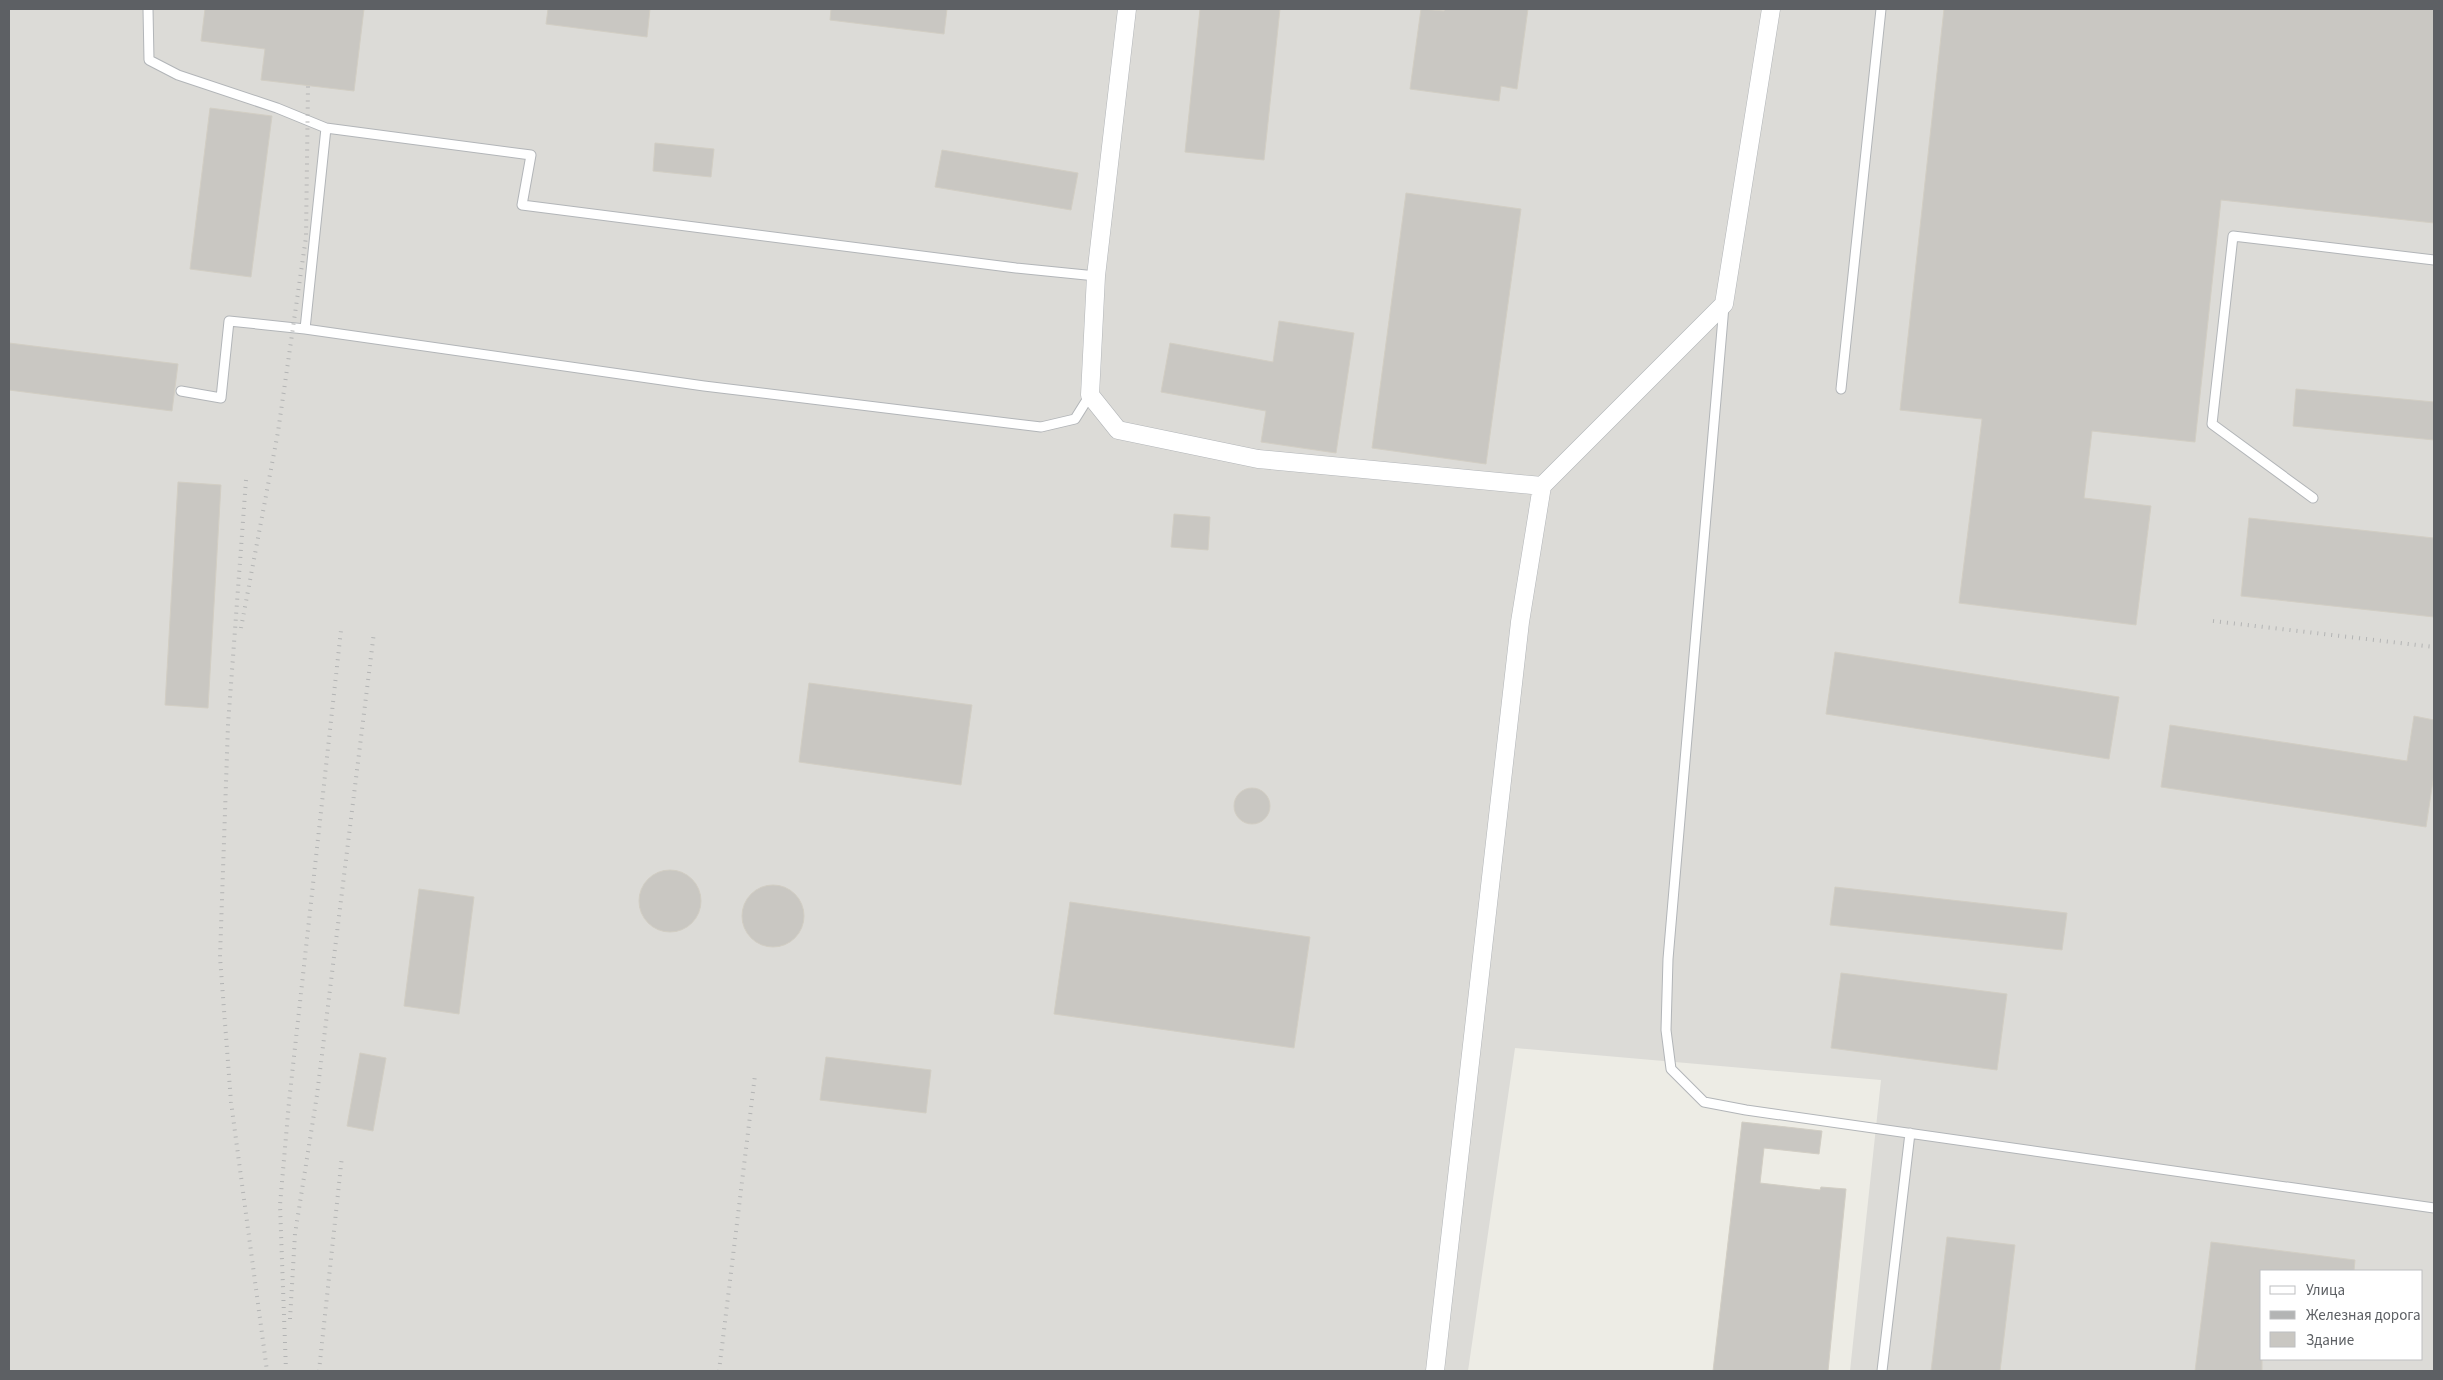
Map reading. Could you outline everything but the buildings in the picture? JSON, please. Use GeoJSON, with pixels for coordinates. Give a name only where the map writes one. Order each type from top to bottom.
{"type":"FeatureCollection","features":[{"type":"Feature","properties":{"kind":"street"},"geometry":{"type":"LineString","coordinates":[[1127,9],[1096,276],[1090,395],[1118,430],[1249,457],[1542,486]]}},
{"type":"Feature","properties":{"kind":"street"},"geometry":{"type":"LineString","coordinates":[[1435,1371],[1520,622],[1542,486],[1724,304],[1771,9]]}},
{"type":"Feature","properties":{"kind":"lane"},"geometry":{"type":"LineString","coordinates":[[148,9],[150,60],[178,75],[277,108],[326,128],[531,155],[522,205],[1016,268],[1096,276]]}},
{"type":"Feature","properties":{"kind":"lane"},"geometry":{"type":"LineString","coordinates":[[1841,389],[1881,9]]}},
{"type":"Feature","properties":{"kind":"lane"},"geometry":{"type":"LineString","coordinates":[[305,329],[326,128]]}},
{"type":"Feature","properties":{"kind":"lane"},"geometry":{"type":"LineString","coordinates":[[2313,498],[2212,424],[2233,236],[2434,260]]}},
{"type":"Feature","properties":{"kind":"lane"},"geometry":{"type":"LineString","coordinates":[[1724,304],[1668,959],[1666,1030],[1670,1068],[1704,1102],[1746,1110],[2434,1208]]}},
{"type":"Feature","properties":{"kind":"lane"},"geometry":{"type":"LineString","coordinates":[[181,391],[221,398],[229,322],[305,329],[704,386],[1041,427],[1075,419],[1090,395]]}},
{"type":"Feature","properties":{"kind":"lane"},"geometry":{"type":"LineString","coordinates":[[1882,1371],[1910,1134]]}},
{"type":"Feature","properties":{"kind":"shaded area"},"geometry":{"type":"Polygon","coordinates":[[[9,9],[2434,9],[2434,1371],[1850,1371],[1881,1080],[1515,1048],[1468,1371],[9,1371],[9,9]]]}},
{"type":"Feature","properties":{"kind":"railway"},"geometry":{"type":"LineString","coordinates":[[241,628],[278,432],[306,237],[308,85]]}},
{"type":"Feature","properties":{"kind":"railway"},"geometry":{"type":"LineString","coordinates":[[246,480],[228,725],[220,957],[231,1102],[267,1371]]}},
{"type":"Feature","properties":{"kind":"railway"},"geometry":{"type":"LineString","coordinates":[[2213,621],[2434,647]]}},
{"type":"Feature","properties":{"kind":"railway"},"geometry":{"type":"LineString","coordinates":[[286,1371],[280,1205],[289,1102],[341,630]]}},
{"type":"Feature","properties":{"kind":"railway"},"geometry":{"type":"LineString","coordinates":[[290,1319],[295,1234],[317,1095],[374,632]]}},
{"type":"Feature","properties":{"kind":"railway"},"geometry":{"type":"LineString","coordinates":[[719,1371],[755,1075]]}},
{"type":"Feature","properties":{"kind":"railway"},"geometry":{"type":"LineString","coordinates":[[319,1371],[342,1156]]}}]}
